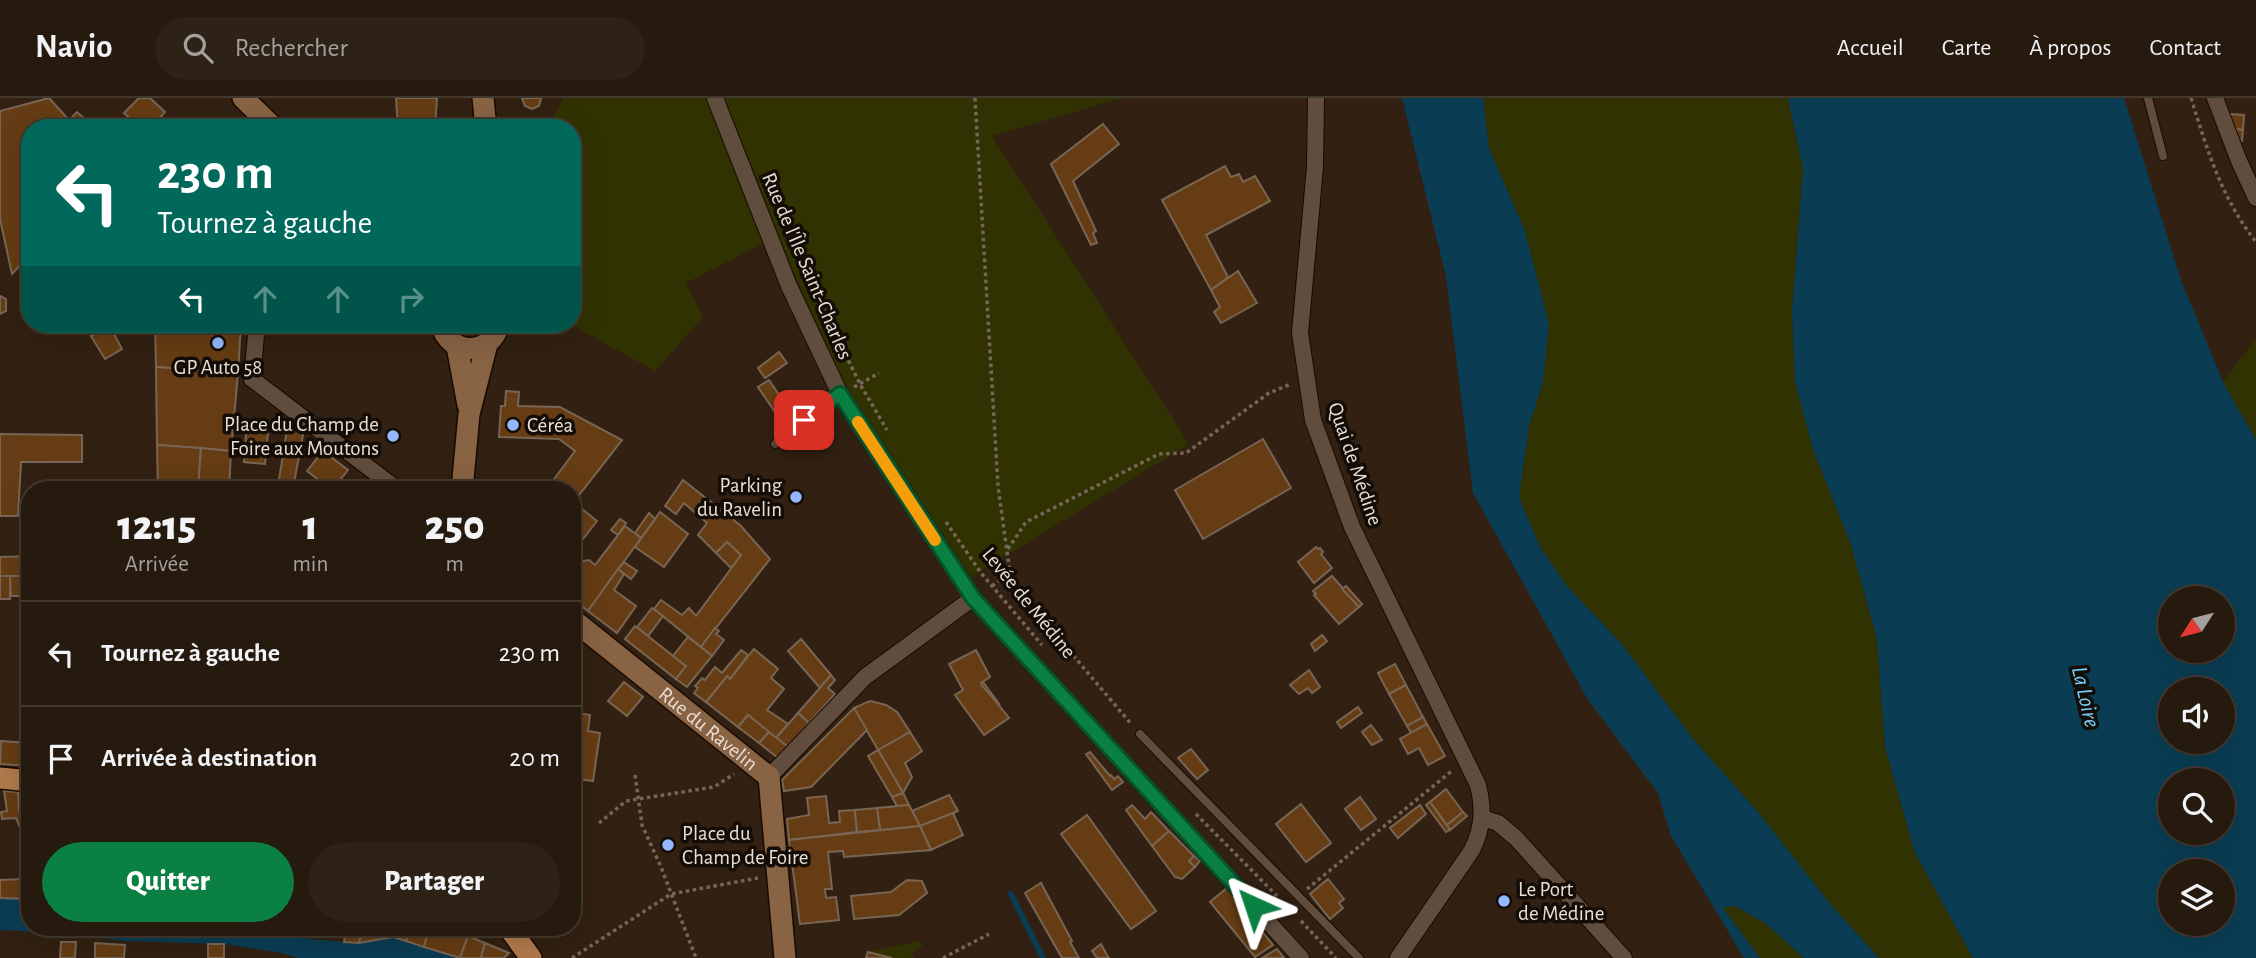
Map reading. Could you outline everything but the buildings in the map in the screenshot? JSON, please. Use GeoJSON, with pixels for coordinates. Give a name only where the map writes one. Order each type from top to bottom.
{"type":"FeatureCollection","features":[{"type":"Feature","properties":{"kind":"main road"},"geometry":{"type":"LineString","coordinates":[[243,98],[265,119]]}},
{"type":"Feature","properties":{"kind":"main road"},"geometry":{"type":"LineString","coordinates":[[483,98],[485,119]]}},
{"type":"Feature","properties":{"kind":"main road"},"geometry":{"type":"LineString","coordinates":[[444,333],[457,346],[473,349],[487,344]]}},
{"type":"Feature","properties":{"kind":"main road"},"geometry":{"type":"LineString","coordinates":[[463,481],[469,414],[487,344],[495,333]]}},
{"type":"Feature","properties":{"kind":"main road"},"geometry":{"type":"LineString","coordinates":[[457,346],[469,414]]}},
{"type":"Feature","properties":{"kind":"main road","name":"Rue du Ravelin"},"geometry":{"type":"LineString","coordinates":[[581,626],[769,776],[785,958]]}},
{"type":"Feature","properties":{"kind":"main road"},"geometry":{"type":"LineString","coordinates":[[0,778],[21,780]]}},
{"type":"Feature","properties":{"kind":"main road"},"geometry":{"type":"LineString","coordinates":[[515,936],[531,958]]}},
{"type":"Feature","properties":{"kind":"street","name":"Rue de l'Île Saint-Charles"},"geometry":{"type":"LineString","coordinates":[[715,98],[789,286],[840,394],[973,598],[1301,958]]}},
{"type":"Feature","properties":{"kind":"street","name":"Quai de Médine"},"geometry":{"type":"LineString","coordinates":[[1316,98],[1315,167],[1300,333],[1313,420],[1352,527],[1478,785],[1483,803],[1483,818],[1472,850],[1398,958]]}},
{"type":"Feature","properties":{"kind":"street"},"geometry":{"type":"LineString","coordinates":[[2215,98],[2256,198]]}},
{"type":"Feature","properties":{"kind":"street"},"geometry":{"type":"LineString","coordinates":[[256,333],[252,379],[386,481]]}},
{"type":"Feature","properties":{"kind":"street"},"geometry":{"type":"LineString","coordinates":[[769,776],[865,677],[973,598]]}},
{"type":"Feature","properties":{"kind":"street"},"geometry":{"type":"LineString","coordinates":[[1483,818],[1498,823],[1516,838],[1624,958]]}},
{"type":"Feature","properties":{"kind":"lane"},"geometry":{"type":"LineString","coordinates":[[2148,98],[2163,156]]}},
{"type":"Feature","properties":{"kind":"lane"},"geometry":{"type":"LineString","coordinates":[[775,444],[840,394]]}},
{"type":"Feature","properties":{"kind":"lane"},"geometry":{"type":"LineString","coordinates":[[1140,734],[1359,958]]}},
{"type":"Feature","properties":{"kind":"path"},"geometry":{"type":"LineString","coordinates":[[975,98],[998,486],[1010,573],[1022,595],[1140,734]]}},
{"type":"Feature","properties":{"kind":"path"},"geometry":{"type":"LineString","coordinates":[[2192,98],[2213,170],[2237,218],[2256,242]]}},
{"type":"Feature","properties":{"kind":"path"},"geometry":{"type":"LineString","coordinates":[[799,258],[860,384],[892,439]]}},
{"type":"Feature","properties":{"kind":"path"},"geometry":{"type":"LineString","coordinates":[[840,394],[880,373]]}},
{"type":"Feature","properties":{"kind":"path"},"geometry":{"type":"LineString","coordinates":[[1008,550],[1026,522],[1159,454],[1186,453],[1269,393],[1307,378]]}},
{"type":"Feature","properties":{"kind":"path","name":"Levée de Médine"},"geometry":{"type":"LineString","coordinates":[[943,516],[992,586],[1044,648]]}},
{"type":"Feature","properties":{"kind":"path"},"geometry":{"type":"LineString","coordinates":[[992,586],[1010,573]]}},
{"type":"Feature","properties":{"kind":"path"},"geometry":{"type":"LineString","coordinates":[[1297,897],[1465,760]]}},
{"type":"Feature","properties":{"kind":"path"},"geometry":{"type":"LineString","coordinates":[[599,823],[626,802],[715,787],[750,761]]}},
{"type":"Feature","properties":{"kind":"path"},"geometry":{"type":"LineString","coordinates":[[635,775],[642,825],[696,958]]}},
{"type":"Feature","properties":{"kind":"path"},"geometry":{"type":"LineString","coordinates":[[1190,807],[1280,900]]}},
{"type":"Feature","properties":{"kind":"path"},"geometry":{"type":"LineString","coordinates":[[572,958],[671,894],[767,877]]}},
{"type":"Feature","properties":{"kind":"path"},"geometry":{"type":"LineString","coordinates":[[1298,918],[1336,958]]}},
{"type":"Feature","properties":{"kind":"path"},"geometry":{"type":"LineString","coordinates":[[943,958],[989,934]]}},
{"type":"Feature","properties":{"kind":"shaded area"},"geometry":{"type":"Polygon","coordinates":[[[564,98],[1123,98],[992,136],[1189,444],[971,577],[843,381],[777,236],[686,283],[703,317],[655,371],[581,330],[581,119],[552,119],[564,98]]]}},
{"type":"Feature","properties":{"kind":"shaded area"},"geometry":{"type":"Polygon","coordinates":[[[1483,98],[1788,98],[1803,169],[1792,312],[1795,382],[1851,545],[1877,639],[1885,747],[1915,853],[1973,958],[1879,958],[1832,906],[1758,812],[1694,740],[1621,643],[1567,586],[1540,547],[1519,497],[1529,426],[1543,382],[1525,231],[1489,148],[1483,98]]]}},
{"type":"Feature","properties":{"kind":"shaded area"},"geometry":{"type":"Polygon","coordinates":[[[2256,338],[2256,440],[2223,382],[2256,338]]]}},
{"type":"Feature","properties":{"kind":"shaded area"},"geometry":{"type":"Polygon","coordinates":[[[1735,906],[1765,923],[1804,958],[1760,958],[1722,908],[1735,906]]]}},
{"type":"Feature","properties":{"kind":"shaded area"},"geometry":{"type":"Polygon","coordinates":[[[919,941],[923,945],[911,953],[914,958],[892,958],[868,952],[919,941]]]}},
{"type":"Feature","properties":{"kind":"water"},"geometry":{"type":"Polygon","coordinates":[[[1402,98],[1483,98],[1489,148],[1525,231],[1549,324],[1543,382],[1529,426],[1519,497],[1540,547],[1567,586],[1621,643],[1694,740],[1758,812],[1832,906],[1879,958],[1804,958],[1765,923],[1735,906],[1723,908],[1760,958],[1744,958],[1671,836],[1658,793],[1587,698],[1473,493],[1446,276],[1402,98]]]}},
{"type":"Feature","properties":{"kind":"water","name":"La Loire"},"geometry":{"type":"Polygon","coordinates":[[[1788,98],[2124,98],[2181,280],[2223,382],[2256,440],[2256,958],[1973,958],[1915,853],[1885,747],[1877,639],[1851,545],[1813,449],[1795,382],[1792,312],[1803,169],[1788,98]]]}},
{"type":"Feature","properties":{"kind":"water"},"geometry":{"type":"Polygon","coordinates":[[[0,898],[21,899],[21,931],[0,930],[0,898]]]}},
{"type":"Feature","properties":{"kind":"water"},"geometry":{"type":"Polygon","coordinates":[[[84,936],[292,936],[358,943],[393,937],[460,958],[298,958],[224,944],[125,941],[84,936]]]}},
{"type":"Feature","properties":{"kind":"waterway"},"geometry":{"type":"LineString","coordinates":[[1011,894],[1043,958]]}},
{"type":"Feature","properties":{"kind":"slow traffic"},"geometry":{"type":"LineString","coordinates":[[858,422],[935,540]]}},
{"type":"Feature","properties":{"kind":"place","name":"GP Auto 58"},"geometry":{"type":"Point","coordinates":[218,343]}},
{"type":"Feature","properties":{"kind":"place","name":"Céréa"},"geometry":{"type":"Point","coordinates":[513,425]}},
{"type":"Feature","properties":{"kind":"place","name":"Place du Champ de Foire aux Moutons"},"geometry":{"type":"Point","coordinates":[393,436]}},
{"type":"Feature","properties":{"kind":"place","name":"Parking du Ravelin"},"geometry":{"type":"Point","coordinates":[796,497]}},
{"type":"Feature","properties":{"kind":"place","name":"Place du Champ de Foire"},"geometry":{"type":"Point","coordinates":[668,845]}},
{"type":"Feature","properties":{"kind":"place","name":"Le Port de Médine"},"geometry":{"type":"Point","coordinates":[1504,901]}},
{"type":"Feature","properties":{"kind":"route"},"geometry":{"type":"LineString","coordinates":[[804,420],[840,394],[973,598],[1254,906]]}}]}
